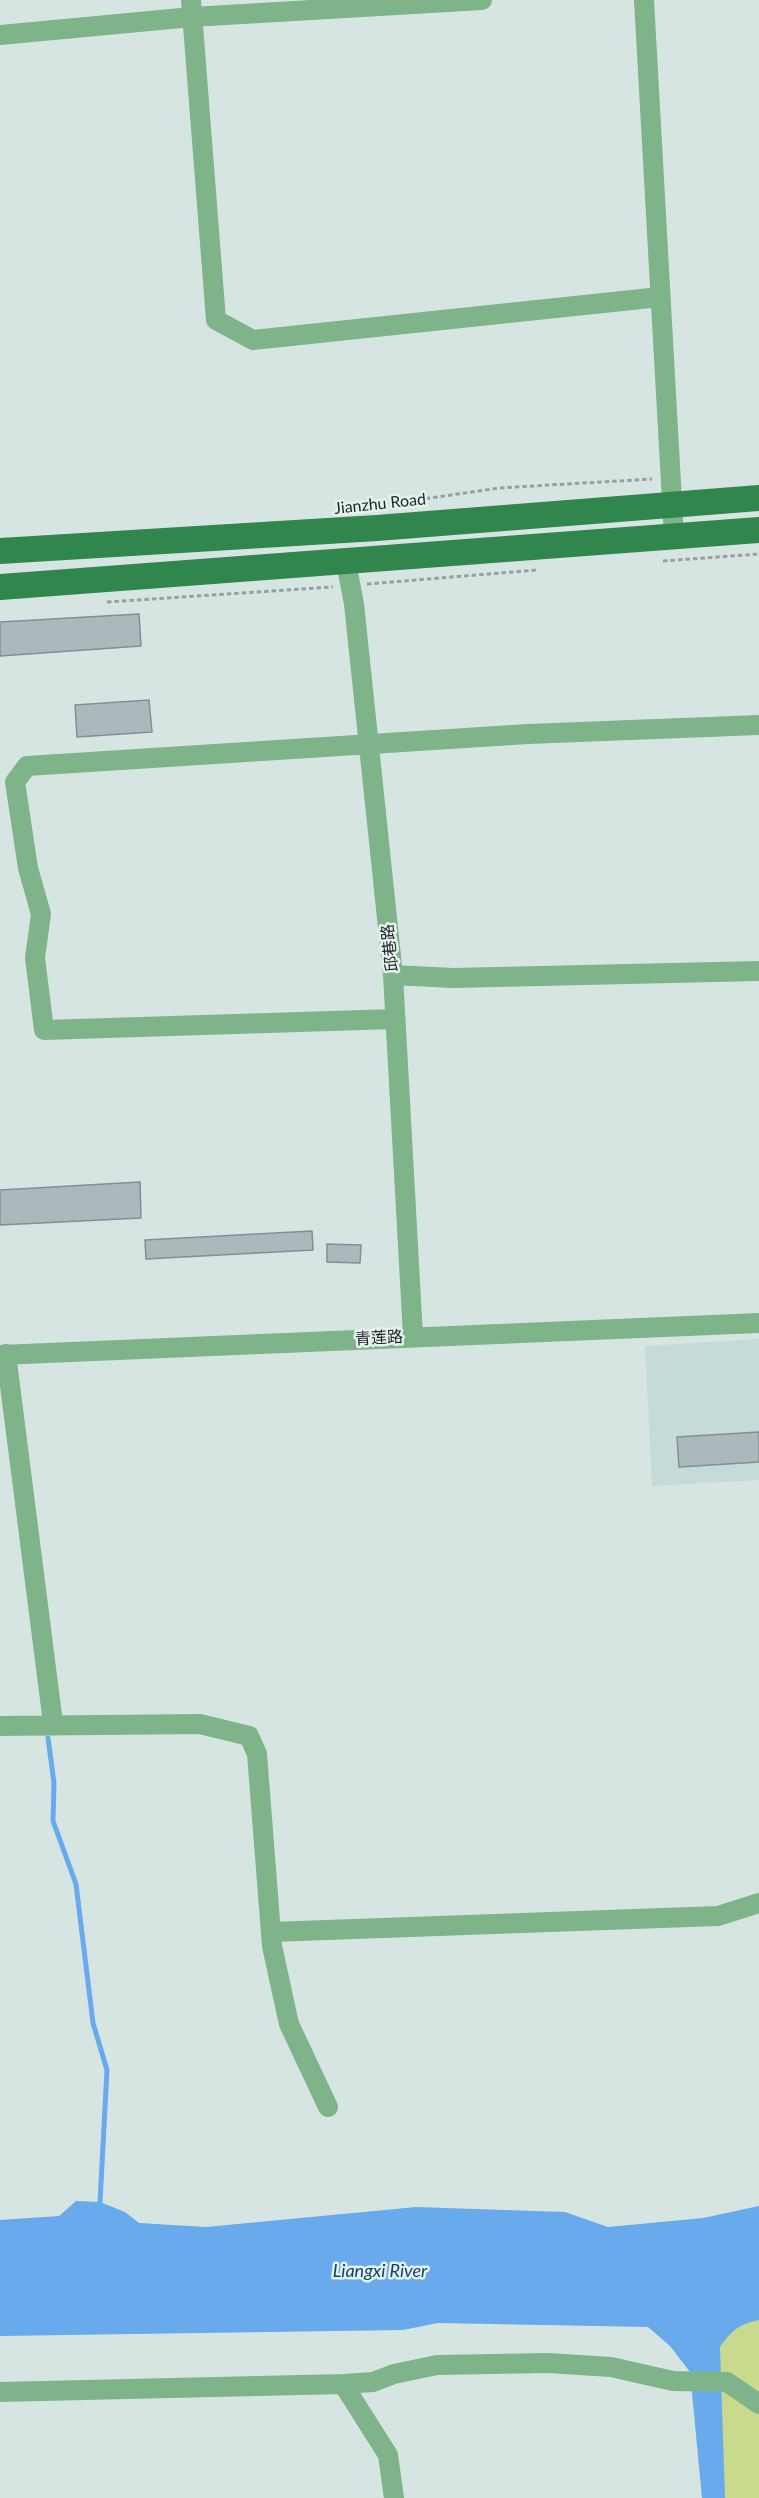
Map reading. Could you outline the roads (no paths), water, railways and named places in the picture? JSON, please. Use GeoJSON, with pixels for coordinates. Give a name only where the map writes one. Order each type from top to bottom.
{"type":"FeatureCollection","features":[{"type":"Feature","properties":{"kind":"main road","name":"Jianzhu Road"},"geometry":{"type":"LineString","coordinates":[[0,550],[377,528],[759,498]]}},
{"type":"Feature","properties":{"kind":"main road"},"geometry":{"type":"LineString","coordinates":[[0,588],[348,574],[674,537],[759,530]]}},
{"type":"Feature","properties":{"kind":"street"},"geometry":{"type":"LineString","coordinates":[[0,35],[192,9],[482,0]]}},
{"type":"Feature","properties":{"kind":"street"},"geometry":{"type":"LineString","coordinates":[[644,0],[674,537]]}},
{"type":"Feature","properties":{"kind":"street"},"geometry":{"type":"LineString","coordinates":[[192,9],[216,320],[253,340],[660,297]]}},
{"type":"Feature","properties":{"kind":"street","name":"邱巷路"},"geometry":{"type":"LineString","coordinates":[[348,574],[393,975],[413,1336]]}},
{"type":"Feature","properties":{"kind":"street"},"geometry":{"type":"LineString","coordinates":[[395,1019],[44,1030],[35,958],[41,914],[28,867],[15,782],[27,766],[528,734],[759,725]]}},
{"type":"Feature","properties":{"kind":"street"},"geometry":{"type":"LineString","coordinates":[[393,975],[453,978],[759,971]]}},
{"type":"Feature","properties":{"kind":"street","name":"青莲路"},"geometry":{"type":"LineString","coordinates":[[3,1354],[759,1323]]}},
{"type":"Feature","properties":{"kind":"street"},"geometry":{"type":"LineString","coordinates":[[3,1354],[53,1723]]}},
{"type":"Feature","properties":{"kind":"street"},"geometry":{"type":"LineString","coordinates":[[0,1726],[53,1723],[200,1724],[249,1737],[257,1754],[271,1932],[289,2024],[328,2107]]}},
{"type":"Feature","properties":{"kind":"street"},"geometry":{"type":"LineString","coordinates":[[271,1932],[718,1916],[759,1903]]}},
{"type":"Feature","properties":{"kind":"street"},"geometry":{"type":"LineString","coordinates":[[0,2392],[343,2384],[373,2382],[394,2374],[437,2365],[514,2362],[611,2367],[673,2381],[727,2382],[759,2404]]}},
{"type":"Feature","properties":{"kind":"street"},"geometry":{"type":"LineString","coordinates":[[343,2384],[388,2455],[394,2498]]}},
{"type":"Feature","properties":{"kind":"water","name":"Liangxi River"},"geometry":{"type":"Polygon","coordinates":[[[76,2201],[100,2202],[125,2212],[139,2223],[206,2227],[416,2207],[565,2212],[608,2227],[703,2218],[759,2206],[759,2320],[736,2329],[720,2347],[725,2498],[702,2498],[690,2372],[670,2346],[648,2327],[438,2323],[403,2330],[0,2336],[0,2220],[59,2216],[76,2201]]]}},
{"type":"Feature","properties":{"kind":"waterway"},"geometry":{"type":"LineString","coordinates":[[48,1738],[54,1783],[53,1821],[76,1884],[93,2023],[107,2070],[100,2202]]}}]}
